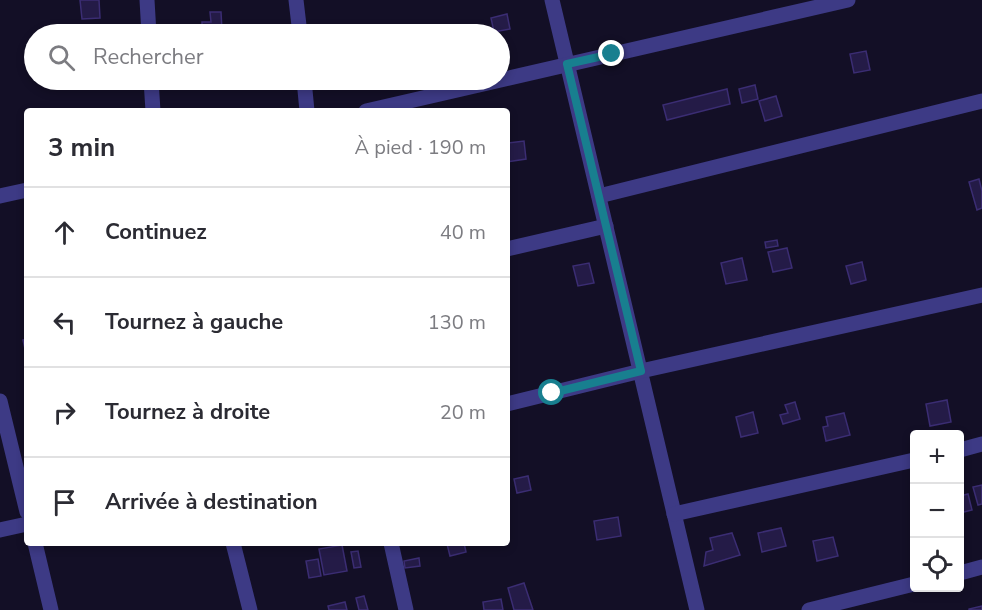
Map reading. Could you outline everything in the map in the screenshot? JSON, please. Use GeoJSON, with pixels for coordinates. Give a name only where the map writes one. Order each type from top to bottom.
{"type":"FeatureCollection","features":[{"type":"Feature","properties":{"kind":"street"},"geometry":{"type":"LineString","coordinates":[[147,0],[148,24]]}},
{"type":"Feature","properties":{"kind":"street"},"geometry":{"type":"LineString","coordinates":[[296,0],[299,24]]}},
{"type":"Feature","properties":{"kind":"street"},"geometry":{"type":"LineString","coordinates":[[552,0],[697,610]]}},
{"type":"Feature","properties":{"kind":"street"},"geometry":{"type":"LineString","coordinates":[[510,77],[810,2],[848,0]]}},
{"type":"Feature","properties":{"kind":"street"},"geometry":{"type":"LineString","coordinates":[[152,90],[153,108]]}},
{"type":"Feature","properties":{"kind":"street"},"geometry":{"type":"LineString","coordinates":[[305,90],[307,108]]}},
{"type":"Feature","properties":{"kind":"street"},"geometry":{"type":"LineString","coordinates":[[379,108],[456,90]]}},
{"type":"Feature","properties":{"kind":"street"},"geometry":{"type":"LineString","coordinates":[[599,196],[982,101]]}},
{"type":"Feature","properties":{"kind":"street"},"geometry":{"type":"LineString","coordinates":[[0,196],[24,191]]}},
{"type":"Feature","properties":{"kind":"street"},"geometry":{"type":"LineString","coordinates":[[510,248],[606,226]]}},
{"type":"Feature","properties":{"kind":"street"},"geometry":{"type":"LineString","coordinates":[[510,403],[641,371],[982,295]]}},
{"type":"Feature","properties":{"kind":"street"},"geometry":{"type":"LineString","coordinates":[[0,401],[24,500]]}},
{"type":"Feature","properties":{"kind":"street"},"geometry":{"type":"LineString","coordinates":[[964,449],[982,444]]}},
{"type":"Feature","properties":{"kind":"street"},"geometry":{"type":"LineString","coordinates":[[674,514],[910,461]]}},
{"type":"Feature","properties":{"kind":"street"},"geometry":{"type":"LineString","coordinates":[[0,530],[24,525]]}},
{"type":"Feature","properties":{"kind":"street"},"geometry":{"type":"LineString","coordinates":[[36,546],[51,610]]}},
{"type":"Feature","properties":{"kind":"street"},"geometry":{"type":"LineString","coordinates":[[234,546],[250,610]]}},
{"type":"Feature","properties":{"kind":"street"},"geometry":{"type":"LineString","coordinates":[[392,546],[406,610]]}},
{"type":"Feature","properties":{"kind":"street"},"geometry":{"type":"LineString","coordinates":[[964,572],[982,567]]}},
{"type":"Feature","properties":{"kind":"street"},"geometry":{"type":"LineString","coordinates":[[809,610],[910,585]]}},
{"type":"Feature","properties":{"kind":"building"},"geometry":{"type":"Polygon","coordinates":[[[80,0],[99,0],[100,18],[82,19],[80,0]]]}},
{"type":"Feature","properties":{"kind":"building"},"geometry":{"type":"Polygon","coordinates":[[[210,12],[221,12],[222,24],[202,24],[202,22],[211,22],[210,12]]]}},
{"type":"Feature","properties":{"kind":"building"},"geometry":{"type":"Polygon","coordinates":[[[507,14],[509,24],[492,24],[491,18],[507,14]]]}},
{"type":"Feature","properties":{"kind":"building"},"geometry":{"type":"Polygon","coordinates":[[[866,51],[870,70],[854,73],[850,54],[866,51]]]}},
{"type":"Feature","properties":{"kind":"building"},"geometry":{"type":"Polygon","coordinates":[[[755,85],[758,99],[742,103],[739,89],[755,85]]]}},
{"type":"Feature","properties":{"kind":"building"},"geometry":{"type":"Polygon","coordinates":[[[727,89],[730,104],[667,120],[663,105],[727,89]]]}},
{"type":"Feature","properties":{"kind":"building"},"geometry":{"type":"Polygon","coordinates":[[[776,96],[782,116],[765,121],[759,101],[776,96]]]}},
{"type":"Feature","properties":{"kind":"building"},"geometry":{"type":"Polygon","coordinates":[[[524,141],[526,159],[510,162],[510,143],[524,141]]]}},
{"type":"Feature","properties":{"kind":"building"},"geometry":{"type":"Polygon","coordinates":[[[979,179],[982,208],[977,210],[969,182],[979,179]]]}},
{"type":"Feature","properties":{"kind":"building"},"geometry":{"type":"Polygon","coordinates":[[[777,240],[778,246],[766,248],[765,242],[777,240]]]}},
{"type":"Feature","properties":{"kind":"building"},"geometry":{"type":"Polygon","coordinates":[[[787,248],[792,268],[773,272],[768,252],[787,248]]]}},
{"type":"Feature","properties":{"kind":"building"},"geometry":{"type":"Polygon","coordinates":[[[742,258],[747,280],[726,284],[721,263],[742,258]]]}},
{"type":"Feature","properties":{"kind":"building"},"geometry":{"type":"Polygon","coordinates":[[[862,262],[866,280],[851,284],[846,266],[862,262]]]}},
{"type":"Feature","properties":{"kind":"building"},"geometry":{"type":"Polygon","coordinates":[[[589,263],[594,283],[578,286],[573,266],[589,263]]]}},
{"type":"Feature","properties":{"kind":"building"},"geometry":{"type":"Polygon","coordinates":[[[947,400],[951,422],[930,426],[926,404],[947,400]]]}},
{"type":"Feature","properties":{"kind":"building"},"geometry":{"type":"Polygon","coordinates":[[[795,402],[800,419],[783,424],[780,415],[788,413],[785,405],[795,402]]]}},
{"type":"Feature","properties":{"kind":"building"},"geometry":{"type":"Polygon","coordinates":[[[753,412],[758,433],[741,437],[736,417],[753,412]]]}},
{"type":"Feature","properties":{"kind":"building"},"geometry":{"type":"Polygon","coordinates":[[[844,413],[850,435],[826,441],[823,427],[828,426],[826,417],[844,413]]]}},
{"type":"Feature","properties":{"kind":"building"},"geometry":{"type":"Polygon","coordinates":[[[528,476],[531,490],[517,493],[514,479],[528,476]]]}},
{"type":"Feature","properties":{"kind":"building"},"geometry":{"type":"Polygon","coordinates":[[[982,485],[982,504],[978,505],[973,487],[982,485]]]}},
{"type":"Feature","properties":{"kind":"building"},"geometry":{"type":"Polygon","coordinates":[[[968,494],[972,510],[964,512],[964,495],[968,494]]]}},
{"type":"Feature","properties":{"kind":"building"},"geometry":{"type":"Polygon","coordinates":[[[618,517],[621,536],[597,540],[594,521],[618,517]]]}},
{"type":"Feature","properties":{"kind":"building"},"geometry":{"type":"Polygon","coordinates":[[[781,528],[786,546],[762,552],[758,533],[781,528]]]}},
{"type":"Feature","properties":{"kind":"building"},"geometry":{"type":"Polygon","coordinates":[[[732,533],[740,555],[704,566],[706,552],[713,550],[710,538],[732,533]]]}},
{"type":"Feature","properties":{"kind":"building"},"geometry":{"type":"Polygon","coordinates":[[[833,537],[838,556],[817,561],[813,541],[833,537]]]}},
{"type":"Feature","properties":{"kind":"building"},"geometry":{"type":"Polygon","coordinates":[[[342,546],[347,571],[324,575],[319,549],[342,546]]]}},
{"type":"Feature","properties":{"kind":"building"},"geometry":{"type":"Polygon","coordinates":[[[448,546],[465,546],[466,552],[450,556],[448,546]]]}},
{"type":"Feature","properties":{"kind":"building"},"geometry":{"type":"Polygon","coordinates":[[[358,551],[361,567],[354,568],[351,552],[358,551]]]}},
{"type":"Feature","properties":{"kind":"building"},"geometry":{"type":"Polygon","coordinates":[[[419,558],[420,566],[405,568],[404,561],[419,558]]]}},
{"type":"Feature","properties":{"kind":"building"},"geometry":{"type":"Polygon","coordinates":[[[318,559],[321,576],[309,578],[306,561],[318,559]]]}},
{"type":"Feature","properties":{"kind":"building"},"geometry":{"type":"Polygon","coordinates":[[[524,583],[533,610],[514,610],[508,588],[524,583]]]}},
{"type":"Feature","properties":{"kind":"building"},"geometry":{"type":"Polygon","coordinates":[[[364,596],[368,610],[359,610],[356,598],[364,596]]]}},
{"type":"Feature","properties":{"kind":"building"},"geometry":{"type":"Polygon","coordinates":[[[501,599],[503,610],[484,610],[483,602],[501,599]]]}},
{"type":"Feature","properties":{"kind":"building"},"geometry":{"type":"Polygon","coordinates":[[[345,602],[347,610],[329,610],[328,606],[345,602]]]}},
{"type":"Feature","properties":{"kind":"building"},"geometry":{"type":"Polygon","coordinates":[[[982,606],[982,610],[969,610],[969,609],[982,606]]]}},
{"type":"Feature","properties":{"kind":"route"},"geometry":{"type":"LineString","coordinates":[[552,393],[641,371],[567,64],[612,54]]}}]}
